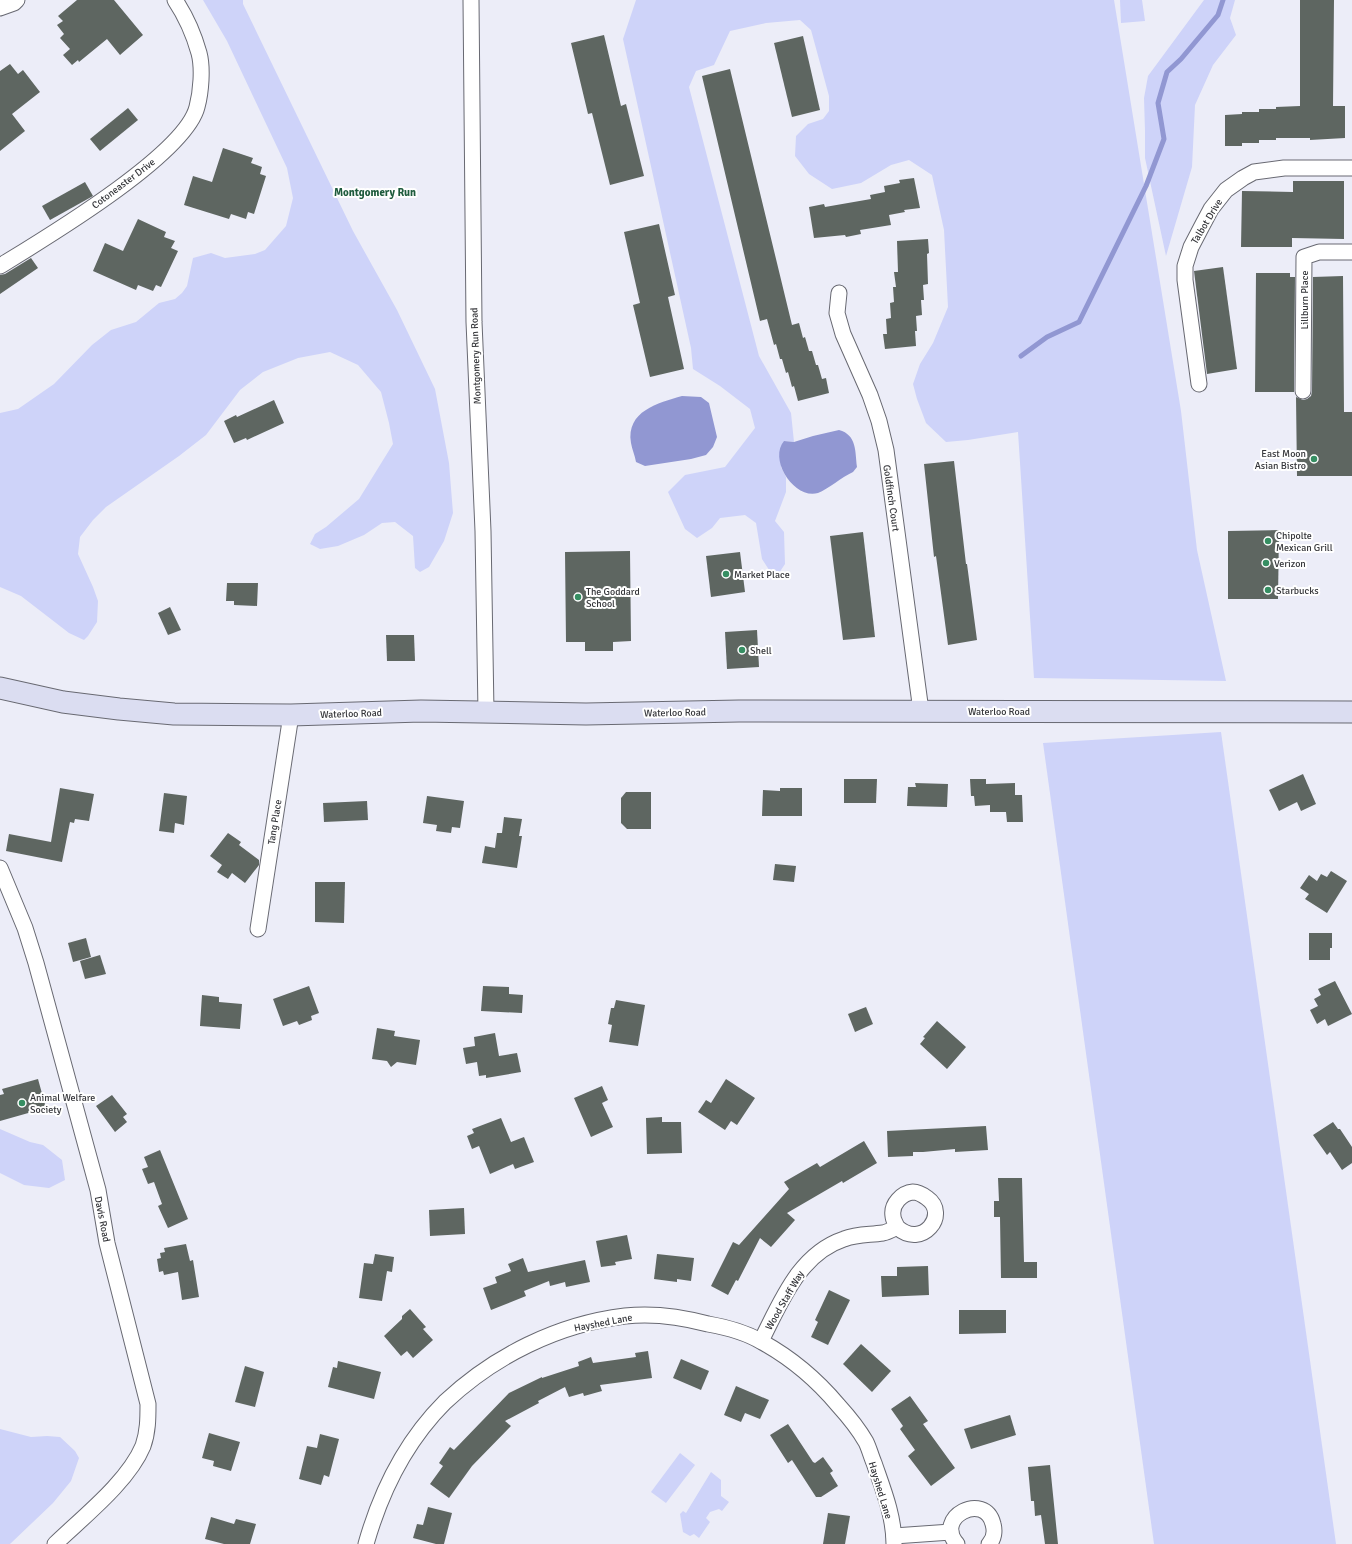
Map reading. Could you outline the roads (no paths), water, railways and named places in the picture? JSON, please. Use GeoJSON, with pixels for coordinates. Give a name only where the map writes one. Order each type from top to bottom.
{"type":"FeatureCollection","features":[{"type":"Feature","properties":{"kind":"main road","name":"Waterloo Road"},"geometry":{"type":"LineString","coordinates":[[0,688],[64,702],[174,714],[291,715],[421,711],[586,714],[739,711],[1352,712]]}},
{"type":"Feature","properties":{"kind":"street"},"geometry":{"type":"LineString","coordinates":[[0,8],[14,3],[17,0]]}},
{"type":"Feature","properties":{"kind":"street","name":"Cotoneaster Drive"},"geometry":{"type":"LineString","coordinates":[[0,266],[42,240],[129,181],[155,159],[189,124],[197,108],[201,80],[199,54],[175,0]]}},
{"type":"Feature","properties":{"kind":"street","name":"Montgomery Run Road"},"geometry":{"type":"LineString","coordinates":[[471,0],[474,322],[482,531],[486,712]]}},
{"type":"Feature","properties":{"kind":"street","name":"Talbot Drive"},"geometry":{"type":"LineString","coordinates":[[1198,384],[1185,280],[1185,266],[1191,247],[1211,209],[1226,190],[1254,172],[1284,168],[1352,168]]}},
{"type":"Feature","properties":{"kind":"street","name":"Lillburn Place"},"geometry":{"type":"LineString","coordinates":[[1303,391],[1304,257],[1319,252],[1352,252]]}},
{"type":"Feature","properties":{"kind":"street","name":"Goldfinch Court"},"geometry":{"type":"LineString","coordinates":[[839,293],[837,313],[843,334],[870,395],[879,421],[886,450],[921,711]]}},
{"type":"Feature","properties":{"kind":"street","name":"Tang Place"},"geometry":{"type":"LineString","coordinates":[[258,929],[291,715]]}},
{"type":"Feature","properties":{"kind":"street","name":"Davis Road"},"geometry":{"type":"LineString","coordinates":[[0,868],[25,928],[40,978],[98,1190],[107,1243],[148,1404],[149,1423],[143,1446],[132,1466],[106,1496],[55,1544]]}},
{"type":"Feature","properties":{"kind":"street","name":"Wood Staff Way"},"geometry":{"type":"LineString","coordinates":[[761,1341],[796,1276],[817,1253],[830,1244],[859,1234],[884,1232],[897,1227]]}},
{"type":"Feature","properties":{"kind":"street","name":"Hayshed Lane"},"geometry":{"type":"LineString","coordinates":[[366,1544],[384,1491],[400,1461],[421,1430],[444,1404],[473,1378],[498,1361],[558,1332],[626,1316],[662,1316],[699,1321],[723,1327],[761,1341],[796,1364],[825,1389],[849,1418],[866,1442],[882,1483],[894,1540]]}},
{"type":"Feature","properties":{"kind":"street"},"geometry":{"type":"LineString","coordinates":[[894,1540],[954,1538],[952,1524],[955,1517],[968,1508],[978,1508],[987,1513],[993,1521],[995,1530],[989,1544]]}},
{"type":"Feature","properties":{"kind":"waterway"},"geometry":{"type":"LineString","coordinates":[[1021,356],[1047,337],[1079,322],[1146,186],[1164,139],[1158,103],[1167,72],[1181,59],[1218,15],[1223,0]]}},
{"type":"Feature","properties":{"kind":"place","name":"East Moon Asian Bistro"},"geometry":{"type":"Point","coordinates":[1314,459]}},
{"type":"Feature","properties":{"kind":"place","name":"Chipolte Mexican Grill"},"geometry":{"type":"Point","coordinates":[1268,541]}},
{"type":"Feature","properties":{"kind":"place","name":"Verizon"},"geometry":{"type":"Point","coordinates":[1266,563]}},
{"type":"Feature","properties":{"kind":"place","name":"Market Place"},"geometry":{"type":"Point","coordinates":[726,574]}},
{"type":"Feature","properties":{"kind":"place","name":"Starbucks"},"geometry":{"type":"Point","coordinates":[1268,590]}},
{"type":"Feature","properties":{"kind":"place","name":"The Goddard School"},"geometry":{"type":"Point","coordinates":[578,597]}},
{"type":"Feature","properties":{"kind":"place","name":"Shell"},"geometry":{"type":"Point","coordinates":[742,650]}},
{"type":"Feature","properties":{"kind":"place","name":"Animal Welfare Society"},"geometry":{"type":"Point","coordinates":[22,1103]}},
{"type":"Feature","properties":{"kind":"district","name":"Montgomery Run"},"geometry":{"type":"Point","coordinates":[375,192]}}]}
